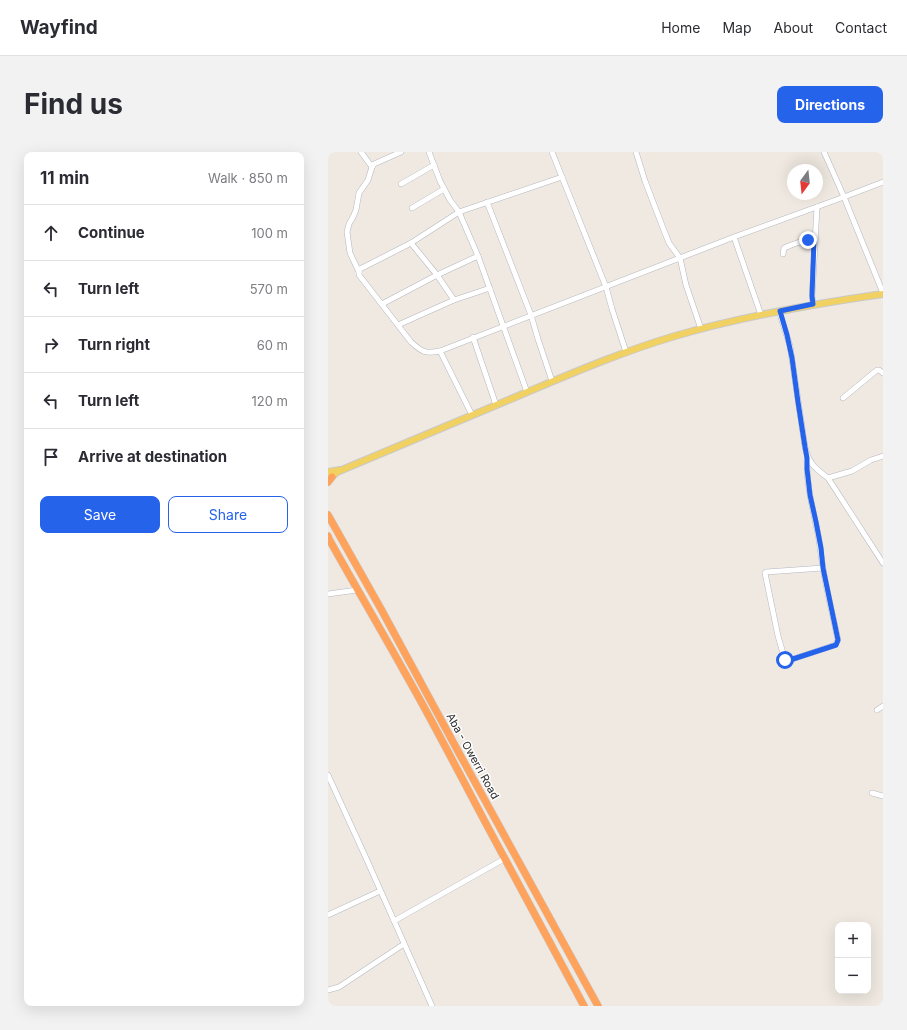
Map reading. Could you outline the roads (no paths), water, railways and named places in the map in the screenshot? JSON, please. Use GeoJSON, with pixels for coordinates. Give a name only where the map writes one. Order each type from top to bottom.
{"type":"FeatureCollection","features":[{"type":"Feature","properties":{"kind":"highway","name":"Aba - Owerri Road"},"geometry":{"type":"LineString","coordinates":[[328,516],[381,609],[598,1006]]}},
{"type":"Feature","properties":{"kind":"highway","name":"Aba - Owerri Road"},"geometry":{"type":"LineString","coordinates":[[328,536],[451,757],[504,859],[550,941],[584,1006]]}},
{"type":"Feature","properties":{"kind":"highway"},"geometry":{"type":"LineString","coordinates":[[451,757],[459,754]]}},
{"type":"Feature","properties":{"kind":"main road"},"geometry":{"type":"LineString","coordinates":[[329,478],[344,469],[552,381],[626,352],[676,336],[738,320],[813,304],[883,294]]}},
{"type":"Feature","properties":{"kind":"street"},"geometry":{"type":"LineString","coordinates":[[361,152],[372,167]]}},
{"type":"Feature","properties":{"kind":"street"},"geometry":{"type":"LineString","coordinates":[[400,152],[374,164],[368,180],[359,193],[356,210],[347,232],[350,253],[359,275],[411,342],[418,349],[430,353],[440,351],[734,237],[883,182]]}},
{"type":"Feature","properties":{"kind":"street"},"geometry":{"type":"LineString","coordinates":[[429,152],[444,189],[459,212],[478,256],[527,392]]}},
{"type":"Feature","properties":{"kind":"street"},"geometry":{"type":"LineString","coordinates":[[552,152],[606,287],[626,352]]}},
{"type":"Feature","properties":{"kind":"street"},"geometry":{"type":"LineString","coordinates":[[636,152],[645,181],[669,243],[680,258],[686,285],[701,329]]}},
{"type":"Feature","properties":{"kind":"street"},"geometry":{"type":"LineString","coordinates":[[824,152],[844,197],[883,294]]}},
{"type":"Feature","properties":{"kind":"street"},"geometry":{"type":"LineString","coordinates":[[401,184],[434,165]]}},
{"type":"Feature","properties":{"kind":"street"},"geometry":{"type":"LineString","coordinates":[[359,272],[360,269],[411,243],[459,212],[562,177]]}},
{"type":"Feature","properties":{"kind":"street"},"geometry":{"type":"LineString","coordinates":[[412,208],[444,189]]}},
{"type":"Feature","properties":{"kind":"street"},"geometry":{"type":"LineString","coordinates":[[487,202],[531,315],[552,381]]}},
{"type":"Feature","properties":{"kind":"street"},"geometry":{"type":"LineString","coordinates":[[813,304],[814,240],[817,207]]}},
{"type":"Feature","properties":{"kind":"street"},"geometry":{"type":"LineString","coordinates":[[734,237],[761,315]]}},
{"type":"Feature","properties":{"kind":"street"},"geometry":{"type":"LineString","coordinates":[[783,254],[784,248],[796,243],[814,240]]}},
{"type":"Feature","properties":{"kind":"street"},"geometry":{"type":"LineString","coordinates":[[411,243],[437,275],[454,300]]}},
{"type":"Feature","properties":{"kind":"street"},"geometry":{"type":"LineString","coordinates":[[382,304],[437,275],[478,256]]}},
{"type":"Feature","properties":{"kind":"street"},"geometry":{"type":"LineString","coordinates":[[398,325],[454,300],[490,288]]}},
{"type":"Feature","properties":{"kind":"street"},"geometry":{"type":"LineString","coordinates":[[780,311],[791,352],[807,458],[810,495],[838,640],[836,645],[787,661],[785,660],[778,636],[765,573],[823,568]]}},
{"type":"Feature","properties":{"kind":"street"},"geometry":{"type":"LineString","coordinates":[[473,337],[496,405]]}},
{"type":"Feature","properties":{"kind":"street"},"geometry":{"type":"LineString","coordinates":[[440,351],[472,415]]}},
{"type":"Feature","properties":{"kind":"street"},"geometry":{"type":"LineString","coordinates":[[843,398],[877,370],[883,373]]}},
{"type":"Feature","properties":{"kind":"street"},"geometry":{"type":"LineString","coordinates":[[828,478],[852,471],[871,460],[883,456]]}},
{"type":"Feature","properties":{"kind":"street"},"geometry":{"type":"LineString","coordinates":[[807,458],[816,469],[828,478],[883,563]]}},
{"type":"Feature","properties":{"kind":"street"},"geometry":{"type":"LineString","coordinates":[[328,594],[357,590]]}},
{"type":"Feature","properties":{"kind":"street"},"geometry":{"type":"LineString","coordinates":[[877,710],[883,706]]}},
{"type":"Feature","properties":{"kind":"street"},"geometry":{"type":"LineString","coordinates":[[328,775],[394,921],[430,1006]]}},
{"type":"Feature","properties":{"kind":"street"},"geometry":{"type":"LineString","coordinates":[[872,792],[883,796]]}},
{"type":"Feature","properties":{"kind":"street"},"geometry":{"type":"LineString","coordinates":[[394,921],[504,859]]}},
{"type":"Feature","properties":{"kind":"street"},"geometry":{"type":"LineString","coordinates":[[328,915],[380,891]]}},
{"type":"Feature","properties":{"kind":"street"},"geometry":{"type":"LineString","coordinates":[[328,990],[339,987],[404,944]]}}]}
